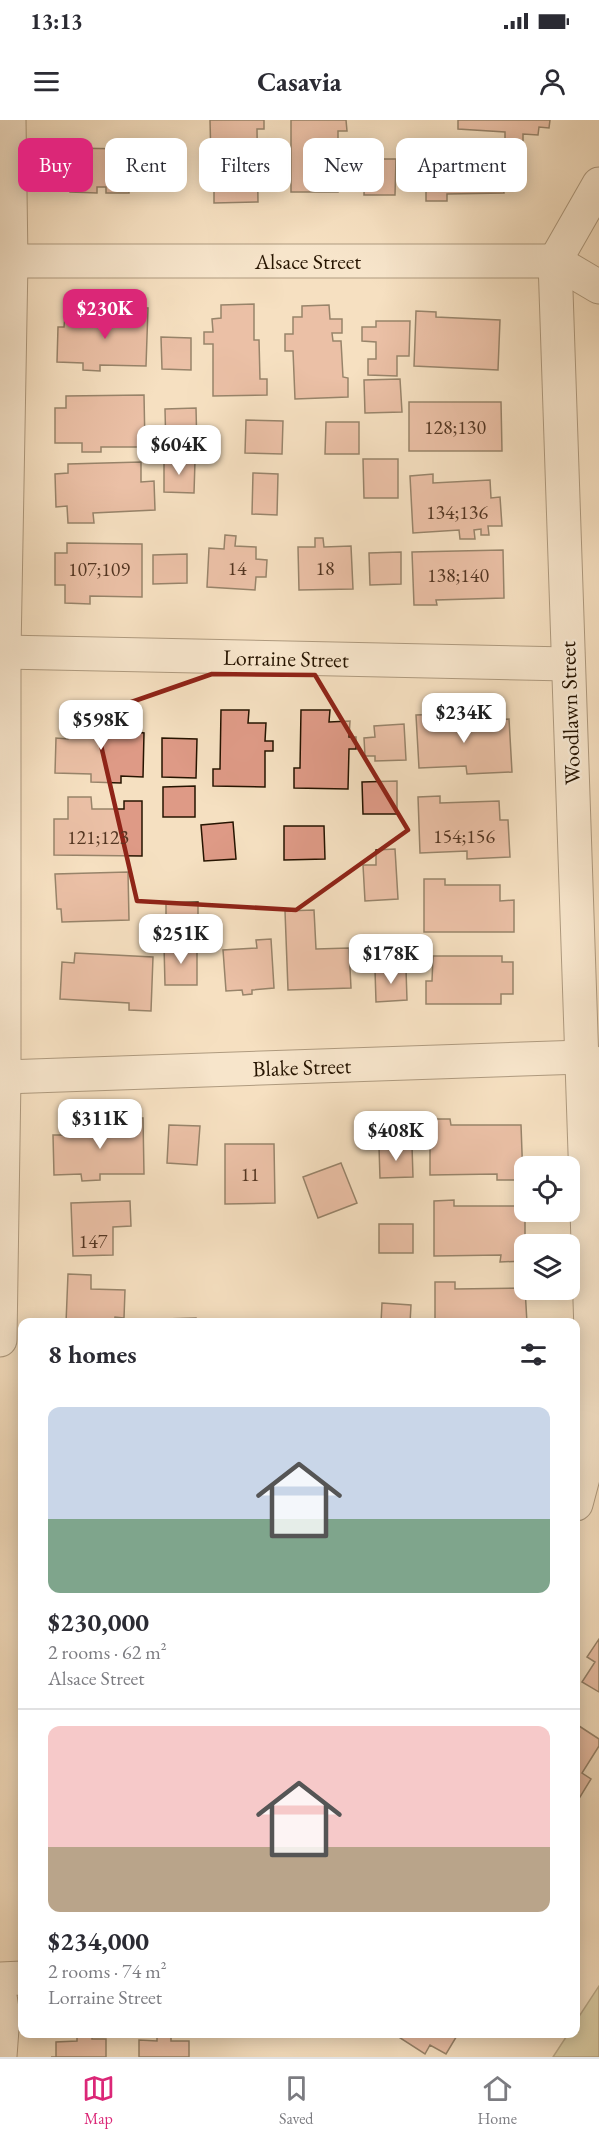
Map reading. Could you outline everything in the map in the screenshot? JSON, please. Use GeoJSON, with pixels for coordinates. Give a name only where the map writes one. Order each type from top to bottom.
{"type":"FeatureCollection","features":[{"type":"Feature","properties":{"kind":"street"},"geometry":{"type":"LineString","coordinates":[[0,1340],[4,1077],[4,652],[11,261],[9,120]]}},
{"type":"Feature","properties":{"kind":"street"},"geometry":{"type":"LineString","coordinates":[[555,261],[599,184]]}},
{"type":"Feature","properties":{"kind":"street","name":"Alsace Street"},"geometry":{"type":"LineString","coordinates":[[11,261],[555,261],[599,286]]}},
{"type":"Feature","properties":{"kind":"street","name":"Woodlawn Street"},"geometry":{"type":"LineString","coordinates":[[555,261],[568,664],[590,1062],[593,1390],[589,1455],[580,1489]]}},
{"type":"Feature","properties":{"kind":"street","name":"Lorraine Street"},"geometry":{"type":"LineString","coordinates":[[4,652],[568,664]]}},
{"type":"Feature","properties":{"kind":"street","name":"Blake Street"},"geometry":{"type":"LineString","coordinates":[[4,1077],[590,1062]]}},
{"type":"Feature","properties":{"kind":"street"},"geometry":{"type":"LineString","coordinates":[[0,1979],[18,1978]]}},
{"type":"Feature","properties":{"kind":"street"},"geometry":{"type":"LineString","coordinates":[[0,1996],[3,2014],[0,2056]]}},
{"type":"Feature","properties":{"kind":"highlighted area"},"geometry":{"type":"Polygon","coordinates":[[[212,674],[315,675],[408,830],[296,910],[137,901],[94,715],[212,674]]]}},
{"type":"Feature","properties":{"kind":"green space"},"geometry":{"type":"Polygon","coordinates":[[[599,1986],[599,2057],[553,2057],[565,2038],[580,2038],[580,2015],[599,1986]]]}},
{"type":"Feature","properties":{"kind":"building"},"geometry":{"type":"Polygon","coordinates":[[[210,120],[264,120],[264,129],[257,129],[257,138],[210,138],[210,120]]]}},
{"type":"Feature","properties":{"kind":"building"},"geometry":{"type":"Polygon","coordinates":[[[291,120],[346,120],[347,131],[338,131],[338,138],[303,138],[303,192],[291,192],[291,120]]]}},
{"type":"Feature","properties":{"kind":"building"},"geometry":{"type":"Polygon","coordinates":[[[458,120],[550,120],[549,128],[539,127],[538,135],[523,134],[523,138],[505,138],[505,132],[458,129],[458,120]]]}},
{"type":"Feature","properties":{"kind":"building"},"geometry":{"type":"Polygon","coordinates":[[[93,148],[105,149],[105,187],[97,187],[97,193],[70,192],[93,192],[93,148]]]}},
{"type":"Feature","properties":{"kind":"building"},"geometry":{"type":"Polygon","coordinates":[[[384,159],[396,159],[395,195],[364,195],[364,192],[384,192],[384,159]]]}},
{"type":"Feature","properties":{"kind":"building"},"geometry":{"type":"Polygon","coordinates":[[[106,192],[129,192],[129,193],[106,192]]]}},
{"type":"Feature","properties":{"kind":"building"},"geometry":{"type":"Polygon","coordinates":[[[214,192],[258,192],[258,202],[214,203],[214,192]]]}},
{"type":"Feature","properties":{"kind":"building"},"geometry":{"type":"Polygon","coordinates":[[[426,192],[504,193],[447,194],[447,201],[426,201],[426,192]]]}},
{"type":"Feature","properties":{"kind":"building"},"geometry":{"type":"Polygon","coordinates":[[[254,304],[254,340],[259,340],[260,379],[267,379],[267,395],[213,396],[213,344],[204,344],[204,332],[213,332],[212,319],[221,318],[221,305],[254,304]]]}},
{"type":"Feature","properties":{"kind":"building"},"geometry":{"type":"Polygon","coordinates":[[[329,305],[330,319],[342,319],[342,333],[332,333],[333,341],[341,341],[343,377],[348,378],[348,397],[295,399],[293,351],[285,351],[285,334],[293,334],[293,317],[302,317],[302,306],[329,305]]]}},
{"type":"Feature","properties":{"kind":"building"},"geometry":{"type":"Polygon","coordinates":[[[121,307],[148,308],[146,366],[100,365],[100,371],[83,370],[83,363],[57,362],[58,327],[64,327],[65,315],[121,316],[121,307]]]}},
{"type":"Feature","properties":{"kind":"building"},"geometry":{"type":"Polygon","coordinates":[[[416,311],[436,312],[436,317],[500,320],[498,370],[414,366],[416,311]]]}},
{"type":"Feature","properties":{"kind":"building"},"geometry":{"type":"Polygon","coordinates":[[[376,321],[410,321],[409,356],[397,356],[397,376],[368,375],[368,359],[376,359],[376,342],[362,341],[362,327],[376,327],[376,321]]]}},
{"type":"Feature","properties":{"kind":"building"},"geometry":{"type":"Polygon","coordinates":[[[161,337],[191,338],[191,370],[162,369],[161,337]]]}},
{"type":"Feature","properties":{"kind":"building"},"geometry":{"type":"Polygon","coordinates":[[[400,379],[402,412],[365,413],[364,380],[400,379]]]}},
{"type":"Feature","properties":{"kind":"building"},"geometry":{"type":"Polygon","coordinates":[[[144,395],[145,447],[101,447],[101,452],[82,452],[82,443],[55,443],[55,408],[66,408],[66,396],[144,395]]]}},
{"type":"Feature","properties":{"kind":"building"},"geometry":{"type":"Polygon","coordinates":[[[409,402],[501,402],[502,451],[409,451],[409,402]]]}},
{"type":"Feature","properties":{"kind":"building"},"geometry":{"type":"Polygon","coordinates":[[[196,408],[197,449],[166,451],[165,409],[196,408]]]}},
{"type":"Feature","properties":{"kind":"building"},"geometry":{"type":"Polygon","coordinates":[[[246,420],[283,421],[282,454],[245,453],[246,420]]]}},
{"type":"Feature","properties":{"kind":"building"},"geometry":{"type":"Polygon","coordinates":[[[326,422],[359,422],[359,454],[325,454],[326,422]]]}},
{"type":"Feature","properties":{"kind":"building"},"geometry":{"type":"Polygon","coordinates":[[[363,459],[398,459],[398,498],[364,498],[363,459]]]}},
{"type":"Feature","properties":{"kind":"building"},"geometry":{"type":"Polygon","coordinates":[[[164,460],[195,461],[194,493],[164,492],[164,460]]]}},
{"type":"Feature","properties":{"kind":"building"},"geometry":{"type":"Polygon","coordinates":[[[141,462],[141,482],[154,481],[155,510],[93,513],[94,523],[68,523],[67,506],[56,507],[55,474],[68,473],[68,464],[141,462]]]}},
{"type":"Feature","properties":{"kind":"building"},"geometry":{"type":"Polygon","coordinates":[[[253,473],[278,474],[277,515],[252,514],[253,473]]]}},
{"type":"Feature","properties":{"kind":"building"},"geometry":{"type":"Polygon","coordinates":[[[433,474],[433,483],[490,480],[491,498],[500,497],[502,526],[488,526],[489,535],[481,535],[481,529],[474,530],[475,539],[460,539],[459,530],[413,533],[410,476],[433,474]]]}},
{"type":"Feature","properties":{"kind":"building"},"geometry":{"type":"Polygon","coordinates":[[[225,535],[236,536],[235,546],[256,547],[256,559],[267,560],[266,577],[256,577],[255,590],[207,587],[209,548],[224,549],[225,535]]]}},
{"type":"Feature","properties":{"kind":"building"},"geometry":{"type":"Polygon","coordinates":[[[315,538],[323,538],[324,547],[351,546],[353,589],[299,590],[298,547],[315,547],[315,538]]]}},
{"type":"Feature","properties":{"kind":"building"},"geometry":{"type":"Polygon","coordinates":[[[67,543],[142,544],[142,597],[90,596],[90,604],[65,603],[65,585],[55,585],[55,553],[67,553],[67,543]]]}},
{"type":"Feature","properties":{"kind":"building"},"geometry":{"type":"Polygon","coordinates":[[[503,550],[504,598],[436,600],[437,605],[414,605],[412,552],[503,550]]]}},
{"type":"Feature","properties":{"kind":"building"},"geometry":{"type":"Polygon","coordinates":[[[401,552],[401,584],[370,585],[369,553],[401,552]]]}},
{"type":"Feature","properties":{"kind":"building"},"geometry":{"type":"Polygon","coordinates":[[[187,554],[187,583],[153,584],[153,555],[187,554]]]}},
{"type":"Feature","properties":{"kind":"building"},"geometry":{"type":"Polygon","coordinates":[[[221,710],[249,710],[248,723],[266,723],[265,741],[273,741],[273,751],[265,751],[265,787],[213,786],[213,769],[220,769],[221,710]]]}},
{"type":"Feature","properties":{"kind":"building"},"geometry":{"type":"Polygon","coordinates":[[[301,710],[330,710],[329,722],[350,721],[349,737],[356,737],[356,749],[349,749],[348,789],[294,788],[294,768],[300,768],[301,710]]]}},
{"type":"Feature","properties":{"kind":"building"},"geometry":{"type":"Polygon","coordinates":[[[444,714],[444,723],[509,719],[512,772],[467,774],[466,766],[419,768],[416,715],[444,714]]]}},
{"type":"Feature","properties":{"kind":"building"},"geometry":{"type":"Polygon","coordinates":[[[69,717],[93,718],[92,727],[123,728],[123,721],[138,721],[137,732],[144,733],[143,777],[121,776],[121,783],[91,782],[91,774],[55,773],[56,738],[68,739],[69,717]]]}},
{"type":"Feature","properties":{"kind":"building"},"geometry":{"type":"Polygon","coordinates":[[[404,724],[406,760],[375,761],[375,756],[365,756],[364,738],[375,737],[374,726],[404,724]]]}},
{"type":"Feature","properties":{"kind":"building"},"geometry":{"type":"Polygon","coordinates":[[[162,738],[197,739],[196,778],[162,777],[162,738]]]}},
{"type":"Feature","properties":{"kind":"building"},"geometry":{"type":"Polygon","coordinates":[[[397,781],[397,814],[363,814],[362,782],[397,781]]]}},
{"type":"Feature","properties":{"kind":"building"},"geometry":{"type":"Polygon","coordinates":[[[195,786],[195,817],[163,817],[163,787],[195,786]]]}},
{"type":"Feature","properties":{"kind":"building"},"geometry":{"type":"Polygon","coordinates":[[[440,796],[440,803],[499,801],[500,820],[508,820],[510,857],[467,859],[467,851],[420,853],[418,797],[440,796]]]}},
{"type":"Feature","properties":{"kind":"building"},"geometry":{"type":"Polygon","coordinates":[[[68,797],[91,797],[92,809],[124,809],[124,801],[142,801],[142,856],[54,855],[54,819],[68,819],[68,797]]]}},
{"type":"Feature","properties":{"kind":"building"},"geometry":{"type":"Polygon","coordinates":[[[233,822],[236,859],[204,861],[201,825],[233,822]]]}},
{"type":"Feature","properties":{"kind":"building"},"geometry":{"type":"Polygon","coordinates":[[[284,826],[324,826],[325,859],[284,860],[284,826]]]}},
{"type":"Feature","properties":{"kind":"building"},"geometry":{"type":"Polygon","coordinates":[[[395,849],[398,899],[365,901],[363,865],[376,865],[376,850],[395,849]]]}},
{"type":"Feature","properties":{"kind":"building"},"geometry":{"type":"Polygon","coordinates":[[[128,872],[129,920],[62,922],[61,909],[57,909],[55,874],[128,872]]]}},
{"type":"Feature","properties":{"kind":"building"},"geometry":{"type":"Polygon","coordinates":[[[424,879],[445,879],[445,885],[500,885],[500,901],[514,900],[514,932],[424,932],[424,879]]]}},
{"type":"Feature","properties":{"kind":"building"},"geometry":{"type":"Polygon","coordinates":[[[198,902],[198,938],[166,938],[166,903],[198,902]]]}},
{"type":"Feature","properties":{"kind":"building"},"geometry":{"type":"Polygon","coordinates":[[[314,910],[316,949],[349,948],[351,988],[288,990],[285,911],[314,910]]]}},
{"type":"Feature","properties":{"kind":"building"},"geometry":{"type":"Polygon","coordinates":[[[271,939],[274,988],[252,990],[252,994],[243,995],[242,990],[226,991],[223,950],[257,948],[256,940],[271,939]]]}},
{"type":"Feature","properties":{"kind":"building"},"geometry":{"type":"Polygon","coordinates":[[[164,945],[197,945],[197,985],[165,985],[164,945]]]}},
{"type":"Feature","properties":{"kind":"building"},"geometry":{"type":"Polygon","coordinates":[[[75,953],[153,957],[151,1011],[129,1010],[129,1003],[60,999],[62,962],[74,963],[75,953]]]}},
{"type":"Feature","properties":{"kind":"building"},"geometry":{"type":"Polygon","coordinates":[[[433,956],[502,956],[502,962],[513,962],[513,994],[501,994],[501,1004],[426,1004],[426,981],[432,981],[433,956]]]}},
{"type":"Feature","properties":{"kind":"building"},"geometry":{"type":"Polygon","coordinates":[[[406,969],[407,1000],[376,1002],[375,970],[406,969]]]}},
{"type":"Feature","properties":{"kind":"building"},"geometry":{"type":"Polygon","coordinates":[[[122,1118],[143,1118],[144,1174],[100,1174],[100,1180],[82,1181],[81,1174],[54,1175],[53,1135],[66,1135],[66,1126],[122,1125],[122,1118]]]}},
{"type":"Feature","properties":{"kind":"building"},"geometry":{"type":"Polygon","coordinates":[[[430,1119],[450,1119],[451,1125],[521,1125],[522,1156],[514,1156],[514,1180],[497,1180],[497,1174],[430,1175],[430,1119]]]}},
{"type":"Feature","properties":{"kind":"building"},"geometry":{"type":"Polygon","coordinates":[[[169,1125],[200,1126],[197,1165],[167,1163],[169,1125]]]}},
{"type":"Feature","properties":{"kind":"building"},"geometry":{"type":"Polygon","coordinates":[[[225,1144],[274,1144],[275,1203],[225,1204],[225,1144]]]}},
{"type":"Feature","properties":{"kind":"building"},"geometry":{"type":"Polygon","coordinates":[[[412,1146],[413,1177],[380,1178],[379,1147],[412,1146]]]}},
{"type":"Feature","properties":{"kind":"building"},"geometry":{"type":"Polygon","coordinates":[[[341,1163],[357,1203],[318,1218],[303,1177],[341,1163]]]}},
{"type":"Feature","properties":{"kind":"building"},"geometry":{"type":"Polygon","coordinates":[[[454,1200],[454,1206],[514,1206],[514,1222],[525,1222],[525,1234],[514,1234],[514,1261],[500,1262],[501,1255],[434,1256],[434,1201],[454,1200]]]}},
{"type":"Feature","properties":{"kind":"building"},"geometry":{"type":"Polygon","coordinates":[[[130,1201],[131,1226],[113,1227],[113,1255],[73,1256],[71,1203],[130,1201]]]}},
{"type":"Feature","properties":{"kind":"building"},"geometry":{"type":"Polygon","coordinates":[[[379,1224],[413,1224],[413,1253],[379,1253],[379,1224]]]}},
{"type":"Feature","properties":{"kind":"building"},"geometry":{"type":"Polygon","coordinates":[[[68,1274],[91,1275],[91,1289],[125,1290],[124,1318],[66,1318],[68,1274]]]}},
{"type":"Feature","properties":{"kind":"building"},"geometry":{"type":"Polygon","coordinates":[[[435,1282],[455,1282],[455,1289],[514,1288],[514,1300],[526,1300],[527,1318],[435,1318],[435,1282]]]}},
{"type":"Feature","properties":{"kind":"building"},"geometry":{"type":"Polygon","coordinates":[[[382,1303],[411,1305],[410,1318],[381,1318],[382,1303]]]}},
{"type":"Feature","properties":{"kind":"building"},"geometry":{"type":"Polygon","coordinates":[[[599,1639],[599,1692],[582,1682],[595,1662],[587,1657],[599,1639]]]}},
{"type":"Feature","properties":{"kind":"building"},"geometry":{"type":"Polygon","coordinates":[[[580,1727],[599,1739],[599,1746],[582,1773],[591,1779],[580,1797],[580,1727]]]}},
{"type":"Feature","properties":{"kind":"building"},"geometry":{"type":"Polygon","coordinates":[[[77,2038],[106,2039],[106,2057],[56,2057],[56,2042],[77,2041],[77,2038]]]}},
{"type":"Feature","properties":{"kind":"building"},"geometry":{"type":"Polygon","coordinates":[[[157,2038],[171,2038],[171,2041],[189,2041],[189,2057],[139,2057],[139,2040],[157,2041],[157,2038]]]}},
{"type":"Feature","properties":{"kind":"building"},"geometry":{"type":"Polygon","coordinates":[[[400,2038],[456,2038],[446,2054],[430,2045],[425,2054],[400,2038]]]}}]}
